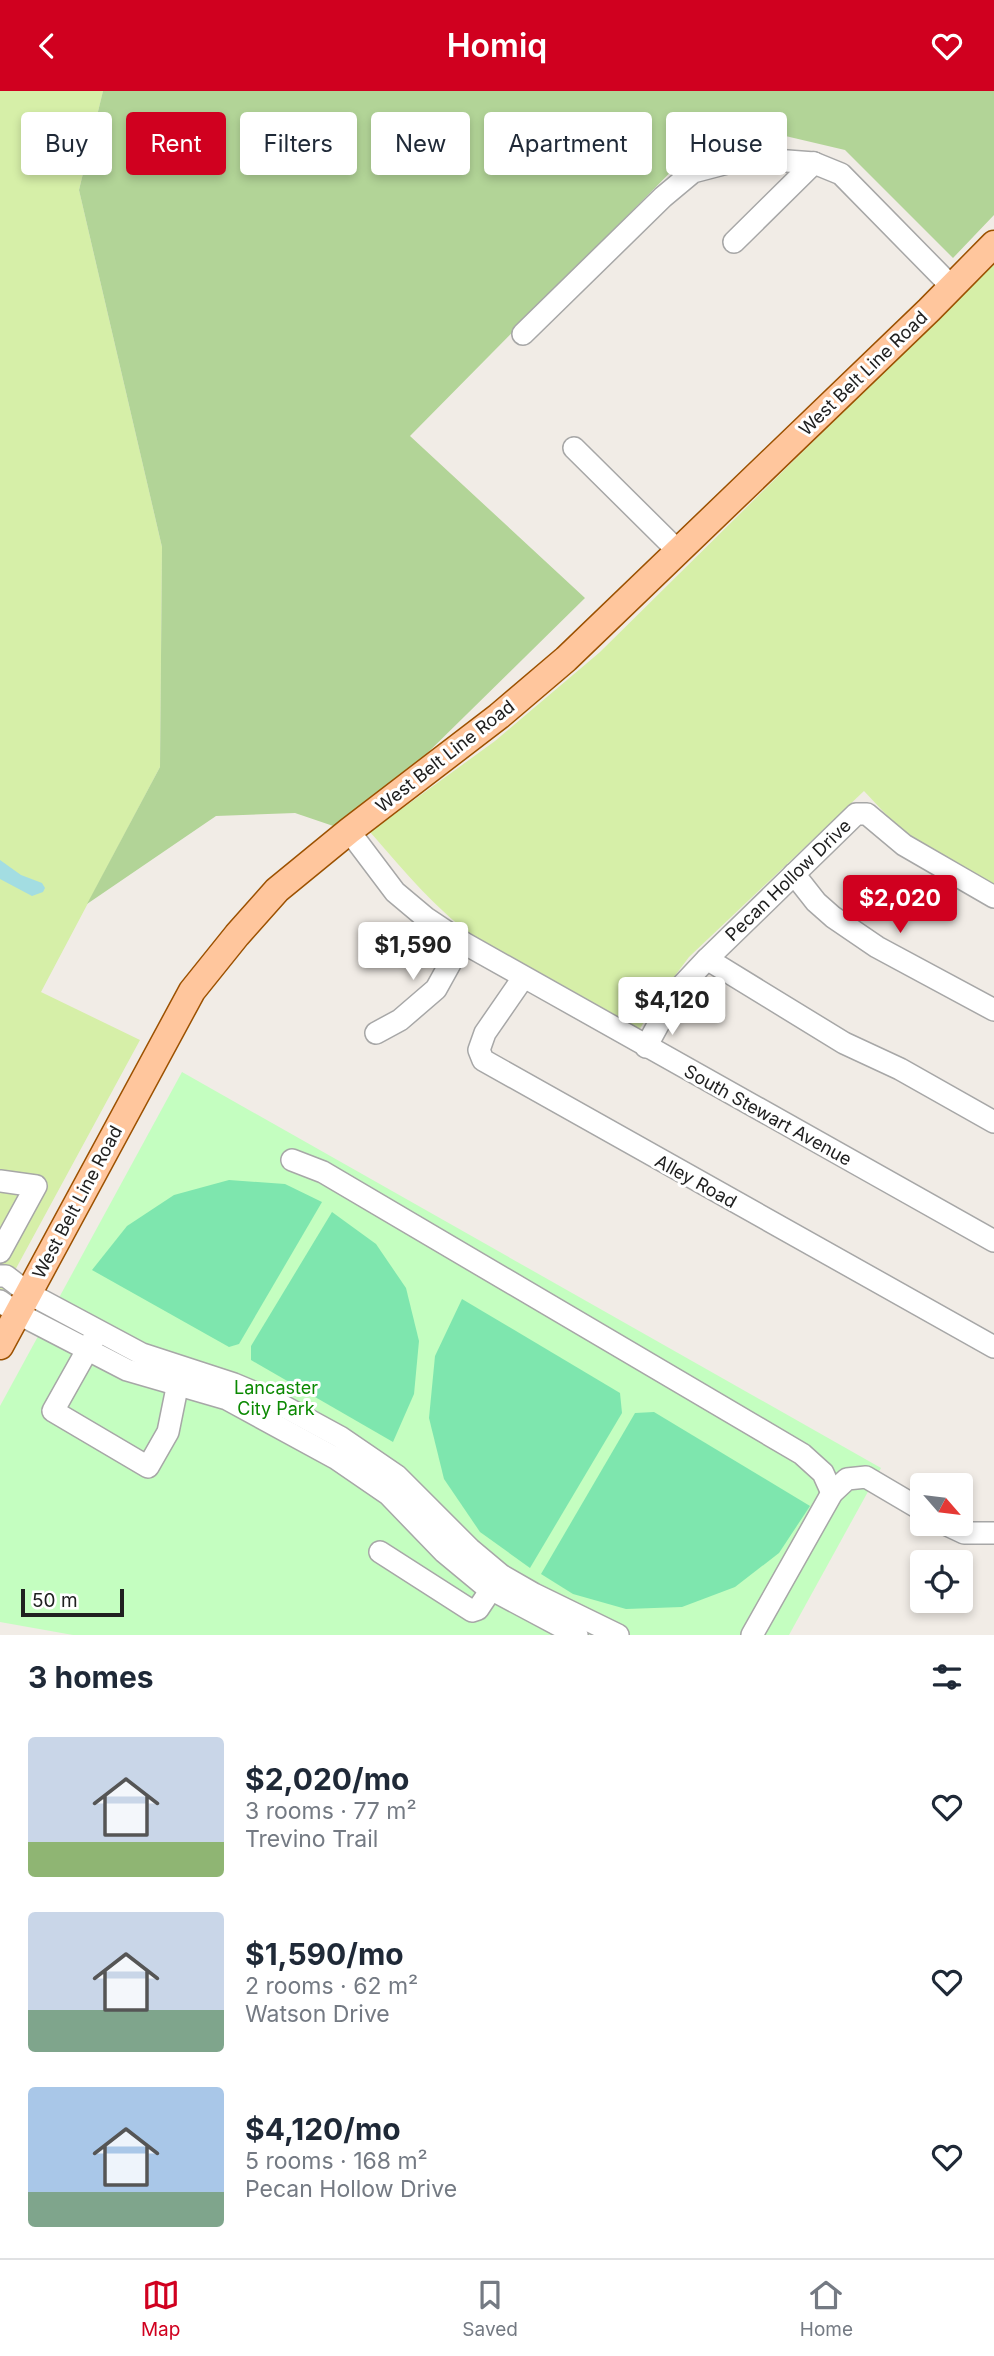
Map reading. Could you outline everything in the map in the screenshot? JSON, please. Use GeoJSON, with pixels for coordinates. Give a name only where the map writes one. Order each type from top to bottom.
{"type":"FeatureCollection","features":[{"type":"Feature","properties":{"kind":"main road","name":"West Belt Line Road"},"geometry":{"type":"LineString","coordinates":[[0,1346],[15,1302],[192,991],[277,890],[499,716],[566,659],[994,244]]}},
{"type":"Feature","properties":{"kind":"street"},"geometry":{"type":"LineString","coordinates":[[523,334],[693,171],[736,161],[761,159],[814,163],[841,174],[952,287]]}},
{"type":"Feature","properties":{"kind":"street"},"geometry":{"type":"LineString","coordinates":[[734,242],[814,163]]}},
{"type":"Feature","properties":{"kind":"street"},"geometry":{"type":"LineString","coordinates":[[574,449],[679,552]]}},
{"type":"Feature","properties":{"kind":"street","name":"Pecan Hollow Drive"},"geometry":{"type":"LineString","coordinates":[[646,1047],[676,992],[856,814],[867,814],[904,845],[994,897]]}},
{"type":"Feature","properties":{"kind":"street","name":"South Stewart Avenue"},"geometry":{"type":"LineString","coordinates":[[349,831],[395,892],[426,918],[462,942],[994,1241]]}},
{"type":"Feature","properties":{"kind":"street"},"geometry":{"type":"LineString","coordinates":[[794,874],[816,902],[833,917],[877,947],[994,1010]]}},
{"type":"Feature","properties":{"kind":"street"},"geometry":{"type":"LineString","coordinates":[[376,1033],[410,1013],[436,989],[462,942]]}},
{"type":"Feature","properties":{"kind":"street"},"geometry":{"type":"LineString","coordinates":[[707,959],[844,1042],[900,1069],[994,1122]]}},
{"type":"Feature","properties":{"kind":"street","name":"Alley Road"},"geometry":{"type":"LineString","coordinates":[[523,978],[485,1033],[479,1050],[483,1060],[994,1347]]}},
{"type":"Feature","properties":{"kind":"street"},"geometry":{"type":"LineString","coordinates":[[292,1160],[323,1172],[802,1454],[823,1473],[832,1493]]}},
{"type":"Feature","properties":{"kind":"street"},"geometry":{"type":"LineString","coordinates":[[0,1181],[36,1186],[0,1252]]}},
{"type":"Feature","properties":{"kind":"street"},"geometry":{"type":"LineString","coordinates":[[0,1276],[6,1276],[15,1302],[88,1351],[127,1370],[180,1375],[272,1400],[340,1437],[358,1460],[397,1476],[470,1549],[495,1582],[577,1635]]}},
{"type":"Feature","properties":{"kind":"street"},"geometry":{"type":"LineString","coordinates":[[15,1302],[98,1330],[180,1375]]}},
{"type":"Feature","properties":{"kind":"street"},"geometry":{"type":"LineString","coordinates":[[98,1330],[53,1411],[148,1467],[168,1432],[180,1375]]}},
{"type":"Feature","properties":{"kind":"street"},"geometry":{"type":"LineString","coordinates":[[752,1635],[832,1493],[847,1479],[866,1477],[910,1502]]}},
{"type":"Feature","properties":{"kind":"street"},"geometry":{"type":"LineString","coordinates":[[973,1535],[992,1539]]}},
{"type":"Feature","properties":{"kind":"street"},"geometry":{"type":"LineString","coordinates":[[380,1552],[472,1611],[478,1609],[495,1582]]}},
{"type":"Feature","properties":{"kind":"street"},"geometry":{"type":"LineString","coordinates":[[519,1596],[618,1635]]}},
{"type":"Feature","properties":{"kind":"green space"},"geometry":{"type":"Polygon","coordinates":[[[0,91],[103,91],[98,112],[21,112],[21,175],[83,175],[79,190],[162,547],[160,767],[41,992],[140,1040],[0,1298],[0,91]]]}},
{"type":"Feature","properties":{"kind":"green space"},"geometry":{"type":"Polygon","coordinates":[[[103,91],[994,91],[994,215],[953,258],[845,150],[787,136],[787,112],[666,112],[668,175],[410,436],[585,598],[348,831],[295,813],[216,816],[87,904],[160,767],[162,547],[79,190],[83,175],[112,175],[112,112],[98,112],[103,91]]]}},
{"type":"Feature","properties":{"kind":"green space"},"geometry":{"type":"Polygon","coordinates":[[[994,263],[994,888],[918,843],[894,823],[864,791],[689,957],[639,1030],[482,943],[450,918],[370,832],[495,741],[600,652],[994,263]]]}},
{"type":"Feature","properties":{"kind":"green space","name":"Lancaster City Park"},"geometry":{"type":"Polygon","coordinates":[[[182,1072],[881,1468],[789,1635],[73,1635],[0,1622],[0,1406],[182,1072]]]}},
{"type":"Feature","properties":{"kind":"green space"},"geometry":{"type":"Polygon","coordinates":[[[229,1180],[285,1184],[322,1202],[239,1344],[229,1347],[92,1270],[127,1226],[174,1195],[229,1180]]]}},
{"type":"Feature","properties":{"kind":"green space"},"geometry":{"type":"Polygon","coordinates":[[[332,1212],[376,1244],[406,1288],[419,1341],[414,1394],[393,1442],[251,1360],[251,1346],[332,1212]]]}},
{"type":"Feature","properties":{"kind":"green space"},"geometry":{"type":"Polygon","coordinates":[[[462,1299],[620,1393],[622,1413],[530,1568],[480,1532],[444,1479],[429,1418],[435,1356],[462,1299]]]}},
{"type":"Feature","properties":{"kind":"green space"},"geometry":{"type":"Polygon","coordinates":[[[654,1412],[810,1506],[779,1553],[735,1587],[682,1607],[626,1609],[573,1594],[541,1574],[635,1413],[654,1412]]]}},
{"type":"Feature","properties":{"kind":"water"},"geometry":{"type":"Polygon","coordinates":[[[0,860],[21,875],[42,883],[45,888],[43,892],[32,896],[0,879],[0,860]]]}}]}
